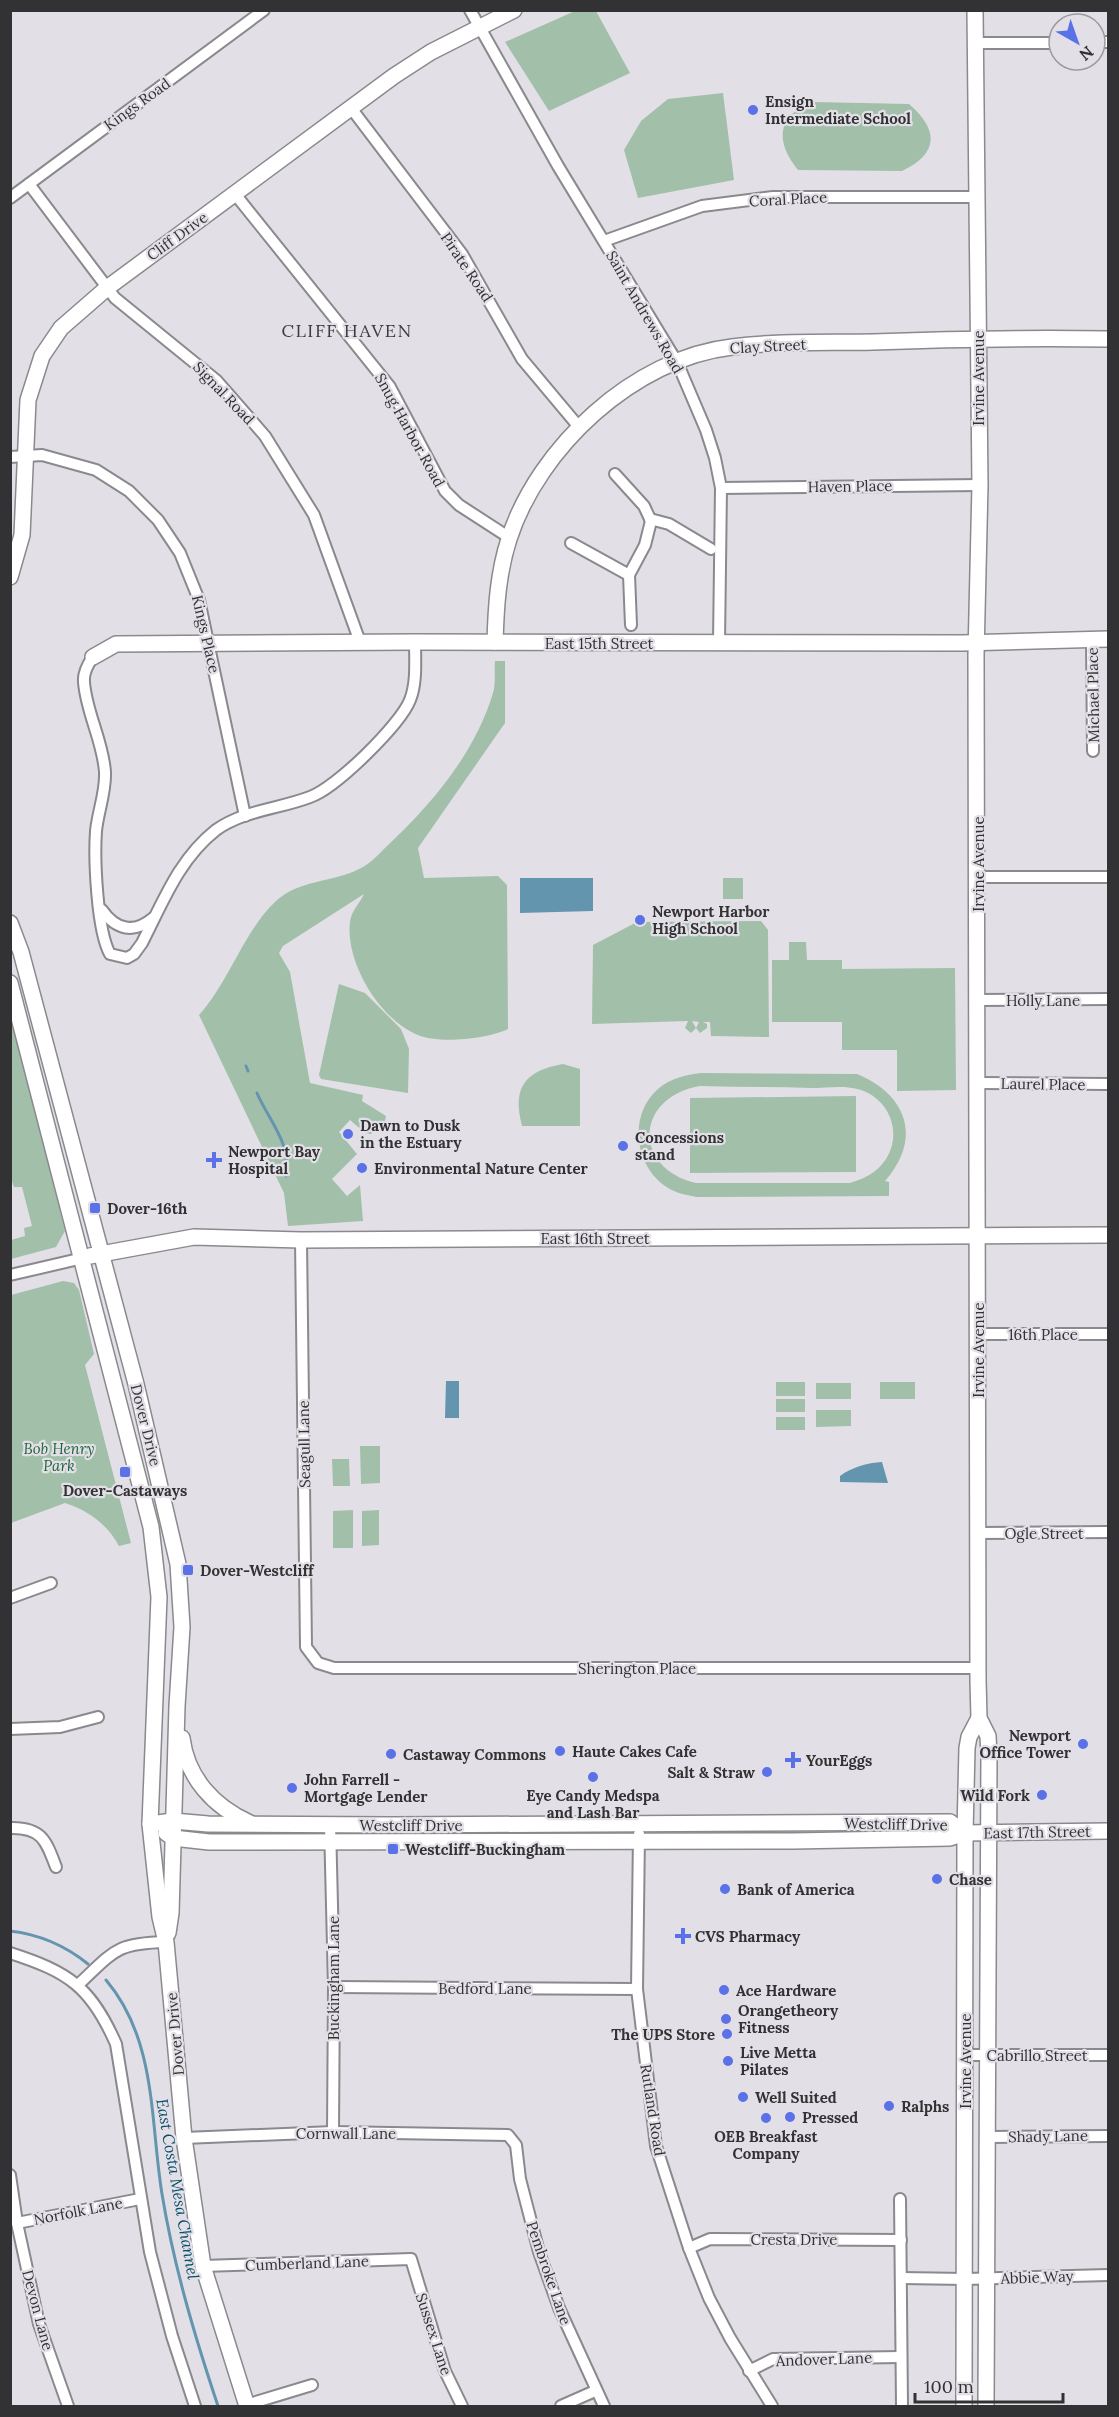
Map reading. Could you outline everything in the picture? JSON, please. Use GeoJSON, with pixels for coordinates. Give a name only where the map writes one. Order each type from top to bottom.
{"type":"FeatureCollection","features":[{"type":"Feature","properties":{"kind":"street","name":"Kings Road"},"geometry":{"type":"LineString","coordinates":[[10,198],[264,10]]}},
{"type":"Feature","properties":{"kind":"street","name":"Saint Andrews Road"},"geometry":{"type":"LineString","coordinates":[[470,10],[558,166],[677,362],[709,439],[721,488],[719,643]]}},
{"type":"Feature","properties":{"kind":"street","name":"Cliff Drive"},"geometry":{"type":"LineString","coordinates":[[10,577],[22,535],[17,457],[28,400],[42,357],[61,328],[107,288],[351,108],[431,52],[514,10]]}},
{"type":"Feature","properties":{"kind":"street","name":"Irvine Avenue"},"geometry":{"type":"LineString","coordinates":[[975,10],[980,485],[977,642],[978,1668],[979,1718],[988,1736],[986,2406]]}},
{"type":"Feature","properties":{"kind":"street"},"geometry":{"type":"LineString","coordinates":[[975,43],[1047,43]]}},
{"type":"Feature","properties":{"kind":"street","name":"Pirate Road"},"geometry":{"type":"LineString","coordinates":[[351,108],[462,254],[522,359],[579,427]]}},
{"type":"Feature","properties":{"kind":"street","name":"Signal Road"},"geometry":{"type":"LineString","coordinates":[[29,183],[115,298],[217,381],[265,436],[314,515],[360,642]]}},
{"type":"Feature","properties":{"kind":"street","name":"Snug Harbor Road"},"geometry":{"type":"LineString","coordinates":[[235,194],[390,387],[445,491],[459,506],[510,538]]}},
{"type":"Feature","properties":{"kind":"street","name":"Coral Place"},"geometry":{"type":"LineString","coordinates":[[604,241],[702,206],[773,197],[978,196]]}},
{"type":"Feature","properties":{"kind":"street","name":"Clay Street"},"geometry":{"type":"LineString","coordinates":[[495,642],[500,579],[510,538],[521,510],[535,485],[579,427],[614,397],[677,362],[730,347],[978,338],[1108,339]]}},
{"type":"Feature","properties":{"kind":"street","name":"Kings Place"},"geometry":{"type":"LineString","coordinates":[[17,457],[42,455],[96,470],[129,491],[158,520],[180,553],[199,600],[244,816]]}},
{"type":"Feature","properties":{"kind":"street"},"geometry":{"type":"LineString","coordinates":[[615,474],[644,506],[650,519],[645,545],[629,575],[630,625]]}},
{"type":"Feature","properties":{"kind":"street","name":"Haven Place"},"geometry":{"type":"LineString","coordinates":[[721,488],[980,485]]}},
{"type":"Feature","properties":{"kind":"street"},"geometry":{"type":"LineString","coordinates":[[650,519],[669,524],[711,549]]}},
{"type":"Feature","properties":{"kind":"street"},"geometry":{"type":"LineString","coordinates":[[571,543],[629,575]]}},
{"type":"Feature","properties":{"kind":"street","name":"Michael Place"},"geometry":{"type":"LineString","coordinates":[[1092,639],[1093,751]]}},
{"type":"Feature","properties":{"kind":"street","name":"East 15th Street"},"geometry":{"type":"LineString","coordinates":[[93,657],[116,644],[977,642],[1108,639]]}},
{"type":"Feature","properties":{"kind":"street"},"geometry":{"type":"LineString","coordinates":[[93,657],[86,667],[83,681],[103,752],[105,773],[95,848],[100,909],[104,943],[110,954],[118,958],[127,958],[134,954],[190,854],[218,829],[244,816],[313,796],[328,787],[388,733],[399,720],[411,699],[415,675],[415,642]]}},
{"type":"Feature","properties":{"kind":"street"},"geometry":{"type":"LineString","coordinates":[[978,877],[1108,877]]}},
{"type":"Feature","properties":{"kind":"street"},"geometry":{"type":"LineString","coordinates":[[100,909],[109,921],[119,927],[130,929],[143,926],[156,916]]}},
{"type":"Feature","properties":{"kind":"street","name":"Dover Drive"},"geometry":{"type":"LineString","coordinates":[[10,923],[21,952],[170,1521],[178,1564],[182,1626],[177,1706],[171,1913],[166,1942]]}},
{"type":"Feature","properties":{"kind":"street","name":"Dover Drive"},"geometry":{"type":"LineString","coordinates":[[10,983],[151,1527],[159,1597],[150,1824],[160,1917],[166,1942],[184,2138],[203,2266],[247,2406]]}},
{"type":"Feature","properties":{"kind":"street","name":"Holly Lane"},"geometry":{"type":"LineString","coordinates":[[978,1000],[1108,999]]}},
{"type":"Feature","properties":{"kind":"street","name":"Laurel Place"},"geometry":{"type":"LineString","coordinates":[[978,1083],[1108,1084]]}},
{"type":"Feature","properties":{"kind":"street","name":"East 16th Street"},"geometry":{"type":"LineString","coordinates":[[83,1258],[194,1237],[301,1240],[1108,1235]]}},
{"type":"Feature","properties":{"kind":"street","name":"Seagull Lane"},"geometry":{"type":"LineString","coordinates":[[301,1240],[306,1647]]}},
{"type":"Feature","properties":{"kind":"street"},"geometry":{"type":"LineString","coordinates":[[10,1275],[83,1258]]}},
{"type":"Feature","properties":{"kind":"street","name":"16th Place"},"geometry":{"type":"LineString","coordinates":[[978,1334],[1108,1334]]}},
{"type":"Feature","properties":{"kind":"street"},"geometry":{"type":"LineString","coordinates":[[151,1527],[170,1521]]}},
{"type":"Feature","properties":{"kind":"street","name":"Ogle Street"},"geometry":{"type":"LineString","coordinates":[[979,1533],[1108,1532]]}},
{"type":"Feature","properties":{"kind":"street"},"geometry":{"type":"LineString","coordinates":[[10,1598],[51,1583]]}},
{"type":"Feature","properties":{"kind":"street","name":"Sherington Place"},"geometry":{"type":"LineString","coordinates":[[306,1647],[318,1663],[334,1668],[978,1668]]}},
{"type":"Feature","properties":{"kind":"street"},"geometry":{"type":"LineString","coordinates":[[177,1706],[183,1746],[196,1778],[218,1805],[254,1824]]}},
{"type":"Feature","properties":{"kind":"street"},"geometry":{"type":"LineString","coordinates":[[10,1729],[60,1727],[98,1717]]}},
{"type":"Feature","properties":{"kind":"street","name":"Irvine Avenue"},"geometry":{"type":"LineString","coordinates":[[964,2406],[965,1833],[967,1748],[969,1737],[979,1718]]}},
{"type":"Feature","properties":{"kind":"street","name":"Westcliff Drive"},"geometry":{"type":"LineString","coordinates":[[150,1824],[173,1821],[254,1824],[639,1825],[950,1822],[965,1833]]}},
{"type":"Feature","properties":{"kind":"street"},"geometry":{"type":"LineString","coordinates":[[816,1841],[854,1830],[863,1823]]}},
{"type":"Feature","properties":{"kind":"street","name":"Westcliff Drive"},"geometry":{"type":"LineString","coordinates":[[150,1824],[173,1838],[209,1842],[753,1842],[950,1838],[965,1833]]}},
{"type":"Feature","properties":{"kind":"street","name":"Buckingham Lane"},"geometry":{"type":"LineString","coordinates":[[330,1824],[334,1988],[333,2132]]}},
{"type":"Feature","properties":{"kind":"street"},"geometry":{"type":"LineString","coordinates":[[753,1842],[754,1824]]}},
{"type":"Feature","properties":{"kind":"street","name":"Rutland Road"},"geometry":{"type":"LineString","coordinates":[[639,1825],[637,1989],[656,2146],[689,2248],[709,2298],[749,2371],[772,2406]]}},
{"type":"Feature","properties":{"kind":"street"},"geometry":{"type":"LineString","coordinates":[[10,1828],[26,1827],[38,1833],[47,1844],[56,1867]]}},
{"type":"Feature","properties":{"kind":"street","name":"East 17th Street"},"geometry":{"type":"LineString","coordinates":[[965,1833],[1108,1831]]}},
{"type":"Feature","properties":{"kind":"street"},"geometry":{"type":"LineString","coordinates":[[78,1984],[114,1951],[134,1942],[166,1942]]}},
{"type":"Feature","properties":{"kind":"street"},"geometry":{"type":"LineString","coordinates":[[10,1953],[44,1964],[78,1984],[103,2013],[116,2044],[140,2199],[172,2336],[195,2406]]}},
{"type":"Feature","properties":{"kind":"street","name":"Bedford Lane"},"geometry":{"type":"LineString","coordinates":[[334,1988],[637,1989]]}},
{"type":"Feature","properties":{"kind":"street","name":"Cabrillo Street"},"geometry":{"type":"LineString","coordinates":[[965,2055],[1108,2055]]}},
{"type":"Feature","properties":{"kind":"street","name":"Cornwall Lane"},"geometry":{"type":"LineString","coordinates":[[184,2138],[333,2132],[508,2135]]}},
{"type":"Feature","properties":{"kind":"street","name":"Pembroke Lane"},"geometry":{"type":"LineString","coordinates":[[508,2135],[516,2145],[520,2179],[543,2264],[559,2308],[595,2391],[604,2406]]}},
{"type":"Feature","properties":{"kind":"street","name":"Shady Lane"},"geometry":{"type":"LineString","coordinates":[[987,2137],[1108,2136]]}},
{"type":"Feature","properties":{"kind":"street","name":"Devon Lane"},"geometry":{"type":"LineString","coordinates":[[10,2175],[16,2223],[39,2324],[68,2406]]}},
{"type":"Feature","properties":{"kind":"street","name":"Norfolk Lane"},"geometry":{"type":"LineString","coordinates":[[16,2223],[140,2199]]}},
{"type":"Feature","properties":{"kind":"street"},"geometry":{"type":"LineString","coordinates":[[900,2199],[902,2406]]}},
{"type":"Feature","properties":{"kind":"street","name":"Cresta Drive"},"geometry":{"type":"LineString","coordinates":[[689,2248],[710,2238],[900,2240]]}},
{"type":"Feature","properties":{"kind":"street","name":"Cumberland Lane"},"geometry":{"type":"LineString","coordinates":[[203,2266],[411,2259]]}},
{"type":"Feature","properties":{"kind":"street","name":"Sussex Lane"},"geometry":{"type":"LineString","coordinates":[[411,2259],[445,2371],[462,2406]]}},
{"type":"Feature","properties":{"kind":"street","name":"Abbie Way"},"geometry":{"type":"LineString","coordinates":[[901,2278],[966,2279],[1108,2274]]}},
{"type":"Feature","properties":{"kind":"street","name":"Andover Lane"},"geometry":{"type":"LineString","coordinates":[[749,2371],[773,2359],[901,2357]]}},
{"type":"Feature","properties":{"kind":"street"},"geometry":{"type":"LineString","coordinates":[[247,2406],[312,2385]]}},
{"type":"Feature","properties":{"kind":"street"},"geometry":{"type":"LineString","coordinates":[[561,2406],[595,2391]]}},
{"type":"Feature","properties":{"kind":"green space"},"geometry":{"type":"Polygon","coordinates":[[[575,11],[596,11],[630,73],[549,111],[505,42],[575,11]]]}},
{"type":"Feature","properties":{"kind":"green space"},"geometry":{"type":"Polygon","coordinates":[[[723,93],[734,180],[638,198],[624,150],[641,121],[668,99],[723,93]]]}},
{"type":"Feature","properties":{"kind":"green space"},"geometry":{"type":"Polygon","coordinates":[[[813,102],[909,104],[919,113],[930,131],[929,148],[914,164],[902,171],[798,170],[785,149],[783,130],[792,114],[813,102]]]}},
{"type":"Feature","properties":{"kind":"green space"},"geometry":{"type":"Polygon","coordinates":[[[495,661],[505,661],[505,723],[418,848],[424,878],[498,876],[507,885],[508,1029],[476,1038],[450,1040],[427,1038],[404,1027],[391,1017],[368,988],[353,954],[350,922],[364,894],[283,946],[279,953],[290,972],[310,1083],[363,1095],[362,1101],[386,1116],[385,1121],[371,1134],[365,1133],[350,1120],[339,1132],[357,1154],[332,1179],[347,1196],[360,1185],[363,1221],[288,1226],[284,1193],[199,1015],[219,988],[254,927],[275,902],[294,889],[349,873],[367,864],[404,830],[436,795],[463,757],[485,715],[494,689],[495,661]]]}},
{"type":"Feature","properties":{"kind":"green space"},"geometry":{"type":"Polygon","coordinates":[[[723,878],[743,878],[743,899],[723,899],[723,878]]]}},
{"type":"Feature","properties":{"kind":"green space"},"geometry":{"type":"Polygon","coordinates":[[[761,921],[768,930],[769,1037],[711,1036],[710,1022],[703,1022],[707,1024],[707,1028],[700,1033],[696,1028],[691,1033],[685,1028],[688,1021],[592,1024],[593,945],[637,922],[761,921]]]}},
{"type":"Feature","properties":{"kind":"green space"},"geometry":{"type":"Polygon","coordinates":[[[789,942],[806,942],[807,960],[842,960],[842,969],[955,968],[956,1090],[897,1091],[897,1050],[842,1050],[842,1022],[772,1022],[772,960],[789,960],[789,942]]]}},
{"type":"Feature","properties":{"kind":"green space"},"geometry":{"type":"Polygon","coordinates":[[[339,984],[365,993],[401,1029],[409,1049],[408,1093],[321,1079],[319,1075],[339,984]]]}},
{"type":"Feature","properties":{"kind":"green space"},"geometry":{"type":"Polygon","coordinates":[[[11,1015],[65,1231],[56,1247],[11,1259],[11,1240],[25,1236],[24,1228],[32,1226],[22,1187],[14,1187],[11,1178],[11,1015]]]}},
{"type":"Feature","properties":{"kind":"green space"},"geometry":{"type":"Polygon","coordinates":[[[563,1064],[580,1069],[580,1126],[522,1126],[519,1101],[524,1083],[539,1071],[563,1064]]]}},
{"type":"Feature","properties":{"kind":"green space"},"geometry":{"type":"Polygon","coordinates":[[[701,1073],[857,1074],[874,1083],[898,1106],[904,1120],[906,1134],[897,1165],[885,1181],[889,1182],[889,1196],[696,1197],[674,1191],[661,1183],[643,1158],[639,1144],[642,1114],[648,1101],[663,1085],[684,1076],[701,1073]],[[700,1086],[679,1093],[663,1104],[653,1118],[650,1133],[652,1149],[660,1163],[675,1175],[696,1183],[850,1183],[876,1170],[886,1159],[892,1145],[893,1127],[887,1110],[866,1092],[840,1087],[700,1086]]]}},
{"type":"Feature","properties":{"kind":"green space"},"geometry":{"type":"Polygon","coordinates":[[[856,1096],[856,1172],[690,1173],[690,1098],[856,1096]]]}},
{"type":"Feature","properties":{"kind":"green space","name":"Bob Henry Park"},"geometry":{"type":"Polygon","coordinates":[[[63,1281],[74,1283],[79,1290],[94,1354],[85,1365],[131,1543],[119,1546],[109,1531],[96,1519],[65,1503],[11,1523],[11,1295],[63,1281]]]}},
{"type":"Feature","properties":{"kind":"green space"},"geometry":{"type":"Polygon","coordinates":[[[776,1382],[805,1382],[805,1396],[776,1396],[776,1382]]]}},
{"type":"Feature","properties":{"kind":"green space"},"geometry":{"type":"Polygon","coordinates":[[[880,1382],[915,1382],[915,1399],[880,1399],[880,1382]]]}},
{"type":"Feature","properties":{"kind":"green space"},"geometry":{"type":"Polygon","coordinates":[[[816,1383],[851,1383],[851,1399],[816,1399],[816,1383]]]}},
{"type":"Feature","properties":{"kind":"green space"},"geometry":{"type":"Polygon","coordinates":[[[776,1399],[805,1399],[805,1412],[776,1412],[776,1399]]]}},
{"type":"Feature","properties":{"kind":"green space"},"geometry":{"type":"Polygon","coordinates":[[[816,1410],[851,1410],[851,1426],[816,1427],[816,1410]]]}},
{"type":"Feature","properties":{"kind":"green space"},"geometry":{"type":"Polygon","coordinates":[[[776,1417],[805,1417],[805,1430],[776,1430],[776,1417]]]}},
{"type":"Feature","properties":{"kind":"green space"},"geometry":{"type":"Polygon","coordinates":[[[360,1446],[380,1446],[380,1483],[361,1484],[360,1446]]]}},
{"type":"Feature","properties":{"kind":"green space"},"geometry":{"type":"Polygon","coordinates":[[[332,1459],[349,1459],[350,1486],[333,1486],[332,1459]]]}},
{"type":"Feature","properties":{"kind":"green space"},"geometry":{"type":"Polygon","coordinates":[[[353,1510],[353,1548],[333,1548],[333,1511],[353,1510]]]}},
{"type":"Feature","properties":{"kind":"green space"},"geometry":{"type":"Polygon","coordinates":[[[379,1510],[379,1545],[362,1546],[362,1511],[379,1510]]]}},
{"type":"Feature","properties":{"kind":"water"},"geometry":{"type":"Polygon","coordinates":[[[520,878],[593,878],[593,911],[520,913],[520,878]]]}},
{"type":"Feature","properties":{"kind":"water"},"geometry":{"type":"Polygon","coordinates":[[[446,1381],[459,1381],[459,1418],[445,1418],[446,1381]]]}},
{"type":"Feature","properties":{"kind":"water"},"geometry":{"type":"Polygon","coordinates":[[[882,1462],[888,1483],[840,1482],[840,1476],[850,1470],[865,1464],[882,1462]]]}},
{"type":"Feature","properties":{"kind":"waterway"},"geometry":{"type":"LineString","coordinates":[[246,1066],[248,1071]]}},
{"type":"Feature","properties":{"kind":"waterway"},"geometry":{"type":"LineString","coordinates":[[257,1093],[283,1143],[286,1153],[286,1176]]}},
{"type":"Feature","properties":{"kind":"waterway","name":"East Costa Mesa Channel"},"geometry":{"type":"LineString","coordinates":[[10,1931],[51,1942],[88,1964]]}},
{"type":"Feature","properties":{"kind":"waterway","name":"East Costa Mesa Channel"},"geometry":{"type":"LineString","coordinates":[[106,1980],[123,2003],[135,2028],[143,2055],[149,2082],[162,2194],[173,2248],[193,2328],[218,2406]]}},
{"type":"Feature","properties":{"kind":"place","name":"Ensign Intermediate School"},"geometry":{"type":"Point","coordinates":[753,110]}},
{"type":"Feature","properties":{"kind":"place","name":"Newport Harbor High School"},"geometry":{"type":"Point","coordinates":[640,920]}},
{"type":"Feature","properties":{"kind":"place","name":"Dawn to Dusk in the Estuary"},"geometry":{"type":"Point","coordinates":[348,1134]}},
{"type":"Feature","properties":{"kind":"place","name":"Concessions stand"},"geometry":{"type":"Point","coordinates":[623,1146]}},
{"type":"Feature","properties":{"kind":"place","name":"Newport Bay Hospital"},"geometry":{"type":"Point","coordinates":[214,1160]}},
{"type":"Feature","properties":{"kind":"place","name":"Environmental Nature Center"},"geometry":{"type":"Point","coordinates":[362,1168]}},
{"type":"Feature","properties":{"kind":"place","name":"Dover-16th"},"geometry":{"type":"Point","coordinates":[95,1208]}},
{"type":"Feature","properties":{"kind":"place","name":"Dover-Castaways"},"geometry":{"type":"Point","coordinates":[125,1472]}},
{"type":"Feature","properties":{"kind":"place","name":"Dover-Westcliff"},"geometry":{"type":"Point","coordinates":[188,1570]}},
{"type":"Feature","properties":{"kind":"place","name":"Newport Office Tower"},"geometry":{"type":"Point","coordinates":[1083,1744]}},
{"type":"Feature","properties":{"kind":"place","name":"Haute Cakes Cafe"},"geometry":{"type":"Point","coordinates":[560,1751]}},
{"type":"Feature","properties":{"kind":"place","name":"Castaway Commons"},"geometry":{"type":"Point","coordinates":[391,1754]}},
{"type":"Feature","properties":{"kind":"place","name":"YourEggs"},"geometry":{"type":"Point","coordinates":[793,1760]}},
{"type":"Feature","properties":{"kind":"place","name":"Salt & Straw"},"geometry":{"type":"Point","coordinates":[767,1772]}},
{"type":"Feature","properties":{"kind":"place","name":"Eye Candy Medspa and Lash Bar"},"geometry":{"type":"Point","coordinates":[593,1777]}},
{"type":"Feature","properties":{"kind":"place","name":"John Farrell - Mortgage Lender"},"geometry":{"type":"Point","coordinates":[292,1788]}},
{"type":"Feature","properties":{"kind":"place","name":"Wild Fork"},"geometry":{"type":"Point","coordinates":[1042,1795]}},
{"type":"Feature","properties":{"kind":"place","name":"Westcliff-Buckingham"},"geometry":{"type":"Point","coordinates":[393,1849]}},
{"type":"Feature","properties":{"kind":"place","name":"Chase"},"geometry":{"type":"Point","coordinates":[937,1879]}},
{"type":"Feature","properties":{"kind":"place","name":"Bank of America"},"geometry":{"type":"Point","coordinates":[725,1889]}},
{"type":"Feature","properties":{"kind":"place","name":"CVS Pharmacy"},"geometry":{"type":"Point","coordinates":[683,1936]}},
{"type":"Feature","properties":{"kind":"place","name":"Ace Hardware"},"geometry":{"type":"Point","coordinates":[724,1990]}},
{"type":"Feature","properties":{"kind":"place","name":"Orangetheory Fitness"},"geometry":{"type":"Point","coordinates":[726,2019]}},
{"type":"Feature","properties":{"kind":"place","name":"The UPS Store"},"geometry":{"type":"Point","coordinates":[727,2034]}},
{"type":"Feature","properties":{"kind":"place","name":"Live Metta Pilates"},"geometry":{"type":"Point","coordinates":[728,2061]}},
{"type":"Feature","properties":{"kind":"place","name":"Well Suited"},"geometry":{"type":"Point","coordinates":[743,2097]}},
{"type":"Feature","properties":{"kind":"place","name":"Ralphs"},"geometry":{"type":"Point","coordinates":[889,2106]}},
{"type":"Feature","properties":{"kind":"place","name":"Pressed"},"geometry":{"type":"Point","coordinates":[790,2117]}},
{"type":"Feature","properties":{"kind":"place","name":"OEB Breakfast Company"},"geometry":{"type":"Point","coordinates":[766,2118]}},
{"type":"Feature","properties":{"kind":"district","name":"CLIFF HAVEN"},"geometry":{"type":"Point","coordinates":[347,330]}}]}
